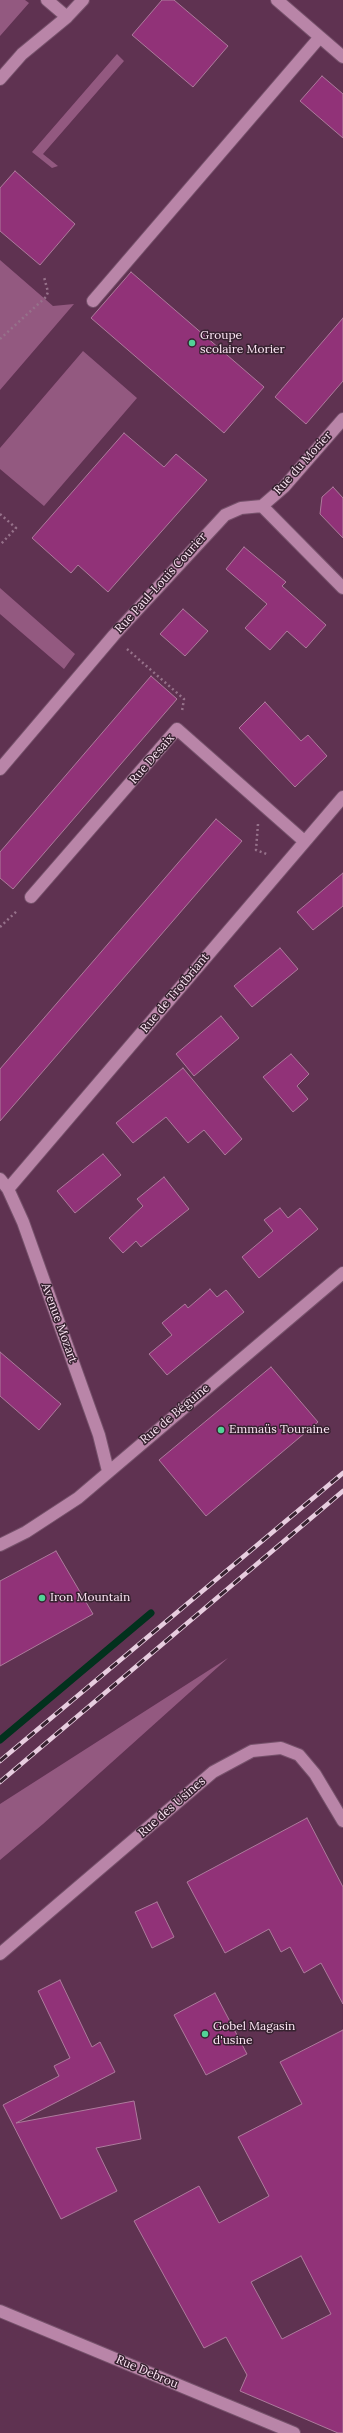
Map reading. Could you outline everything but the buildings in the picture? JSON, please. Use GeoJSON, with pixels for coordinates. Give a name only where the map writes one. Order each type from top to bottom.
{"type":"FeatureCollection","features":[{"type":"Feature","properties":{"kind":"street"},"geometry":{"type":"LineString","coordinates":[[47,0],[67,17]]}},
{"type":"Feature","properties":{"kind":"street"},"geometry":{"type":"LineString","coordinates":[[0,79],[22,54],[67,17],[83,0]]}},
{"type":"Feature","properties":{"kind":"street"},"geometry":{"type":"LineString","coordinates":[[277,0],[343,57]]}},
{"type":"Feature","properties":{"kind":"street"},"geometry":{"type":"LineString","coordinates":[[93,301],[320,37]]}},
{"type":"Feature","properties":{"kind":"street","name":"Rue du Morier"},"geometry":{"type":"LineString","coordinates":[[262,506],[284,487],[343,419]]}},
{"type":"Feature","properties":{"kind":"street"},"geometry":{"type":"LineString","coordinates":[[262,506],[343,588]]}},
{"type":"Feature","properties":{"kind":"street","name":"Rue Paul-Louis Courier"},"geometry":{"type":"LineString","coordinates":[[0,769],[114,635],[218,519],[240,508],[262,506]]}},
{"type":"Feature","properties":{"kind":"street","name":"Rue Desaix"},"geometry":{"type":"LineString","coordinates":[[31,897],[178,730],[304,841]]}},
{"type":"Feature","properties":{"kind":"street","name":"Rue de Trotbriant"},"geometry":{"type":"LineString","coordinates":[[8,1189],[343,797]]}},
{"type":"Feature","properties":{"kind":"street","name":"Avenue Mozart"},"geometry":{"type":"LineString","coordinates":[[0,1179],[8,1189],[23,1222],[99,1435],[108,1471]]}},
{"type":"Feature","properties":{"kind":"street","name":"Rue de Béguine"},"geometry":{"type":"LineString","coordinates":[[0,1545],[26,1532],[78,1498],[343,1273]]}},
{"type":"Feature","properties":{"kind":"street","name":"Rue des Usines"},"geometry":{"type":"LineString","coordinates":[[0,1954],[213,1772],[252,1751],[281,1748],[299,1755],[315,1774],[343,1821]]}},
{"type":"Feature","properties":{"kind":"street","name":"Rue Debrou"},"geometry":{"type":"LineString","coordinates":[[0,2310],[294,2433]]}},
{"type":"Feature","properties":{"kind":"path"},"geometry":{"type":"LineString","coordinates":[[0,339],[46,297],[48,292],[44,276]]}},
{"type":"Feature","properties":{"kind":"path"},"geometry":{"type":"LineString","coordinates":[[0,514],[16,528],[0,545]]}},
{"type":"Feature","properties":{"kind":"path"},"geometry":{"type":"LineString","coordinates":[[114,635],[184,699],[178,730]]}},
{"type":"Feature","properties":{"kind":"path"},"geometry":{"type":"LineString","coordinates":[[259,802],[256,850],[287,862]]}},
{"type":"Feature","properties":{"kind":"path"},"geometry":{"type":"LineString","coordinates":[[0,927],[31,897]]}},
{"type":"Feature","properties":{"kind":"shaded area"},"geometry":{"type":"Polygon","coordinates":[[[0,0],[25,0],[29,3],[0,36],[0,0]]]}},
{"type":"Feature","properties":{"kind":"shaded area"},"geometry":{"type":"Polygon","coordinates":[[[117,54],[124,61],[43,154],[58,166],[52,168],[32,152],[117,54]]]}},
{"type":"Feature","properties":{"kind":"shaded area"},"geometry":{"type":"Polygon","coordinates":[[[0,260],[53,306],[74,304],[0,390],[0,260]]]}},
{"type":"Feature","properties":{"kind":"shaded area"},"geometry":{"type":"Polygon","coordinates":[[[83,351],[137,398],[44,506],[0,469],[0,448],[83,351]]]}},
{"type":"Feature","properties":{"kind":"shaded area"},"geometry":{"type":"Polygon","coordinates":[[[0,588],[75,654],[64,669],[0,614],[0,588]]]}},
{"type":"Feature","properties":{"kind":"shaded area"},"geometry":{"type":"Polygon","coordinates":[[[228,1658],[43,1824],[0,1860],[0,1804],[228,1658]]]}},
{"type":"Feature","properties":{"kind":"waterway"},"geometry":{"type":"LineString","coordinates":[[0,1740],[151,1613]]}},
{"type":"Feature","properties":{"kind":"railway"},"geometry":{"type":"LineString","coordinates":[[0,1761],[343,1473]]}},
{"type":"Feature","properties":{"kind":"railway"},"geometry":{"type":"LineString","coordinates":[[0,1782],[343,1491]]}},
{"type":"Feature","properties":{"kind":"place","name":"Groupe scolaire Morier"},"geometry":{"type":"Point","coordinates":[192,343]}},
{"type":"Feature","properties":{"kind":"place","name":"Emmaüs Touraine"},"geometry":{"type":"Point","coordinates":[221,1430]}},
{"type":"Feature","properties":{"kind":"place","name":"Iron Mountain"},"geometry":{"type":"Point","coordinates":[42,1598]}},
{"type":"Feature","properties":{"kind":"place","name":"Gobel Magasin d'usine"},"geometry":{"type":"Point","coordinates":[205,2034]}}]}
